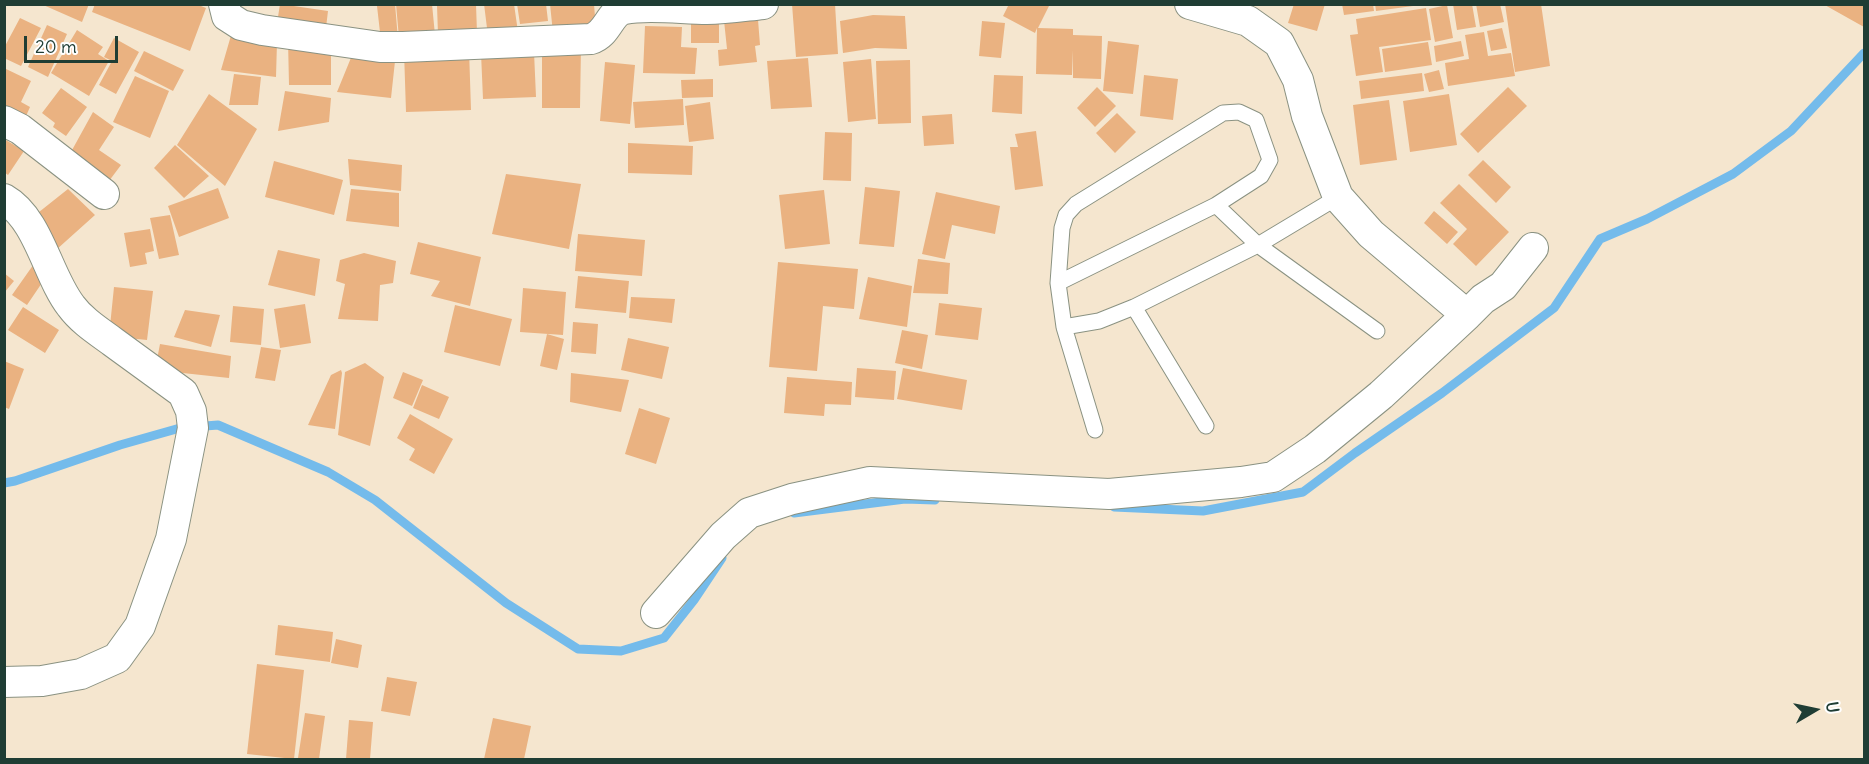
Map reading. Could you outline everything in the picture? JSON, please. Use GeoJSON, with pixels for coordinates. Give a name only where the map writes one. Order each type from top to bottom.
{"type":"FeatureCollection","features":[{"type":"Feature","properties":{"kind":"street"},"geometry":{"type":"LineString","coordinates":[[224,5],[227,16],[241,25],[262,30],[359,44],[403,47],[591,39],[599,37],[622,9],[710,9],[763,4]]}},
{"type":"Feature","properties":{"kind":"street"},"geometry":{"type":"LineString","coordinates":[[1190,4],[1248,21],[1279,43],[1298,80],[1307,116],[1338,197],[1371,234],[1467,315]]}},
{"type":"Feature","properties":{"kind":"street"},"geometry":{"type":"LineString","coordinates":[[4,121],[20,129],[104,194]]}},
{"type":"Feature","properties":{"kind":"street"},"geometry":{"type":"LineString","coordinates":[[4,199],[27,219],[56,282],[71,307],[87,323],[183,393],[191,411],[193,428],[171,539],[140,626],[117,658],[81,674],[42,681],[4,682]]}},
{"type":"Feature","properties":{"kind":"street"},"geometry":{"type":"LineString","coordinates":[[656,613],[723,536],[749,513],[792,499],[848,486],[870,482],[1109,494],[1273,477],[1316,449],[1381,395],[1483,299],[1503,286],[1533,248]]}},
{"type":"Feature","properties":{"kind":"lane"},"geometry":{"type":"LineString","coordinates":[[1058,283],[1216,205],[1262,176],[1270,160],[1256,120],[1239,112],[1223,113],[1076,204],[1066,214],[1062,228],[1058,283],[1064,327],[1095,430]]}},
{"type":"Feature","properties":{"kind":"lane"},"geometry":{"type":"LineString","coordinates":[[1064,327],[1099,321],[1134,307],[1258,245],[1338,197]]}},
{"type":"Feature","properties":{"kind":"lane"},"geometry":{"type":"LineString","coordinates":[[1216,205],[1258,245],[1377,331]]}},
{"type":"Feature","properties":{"kind":"lane"},"geometry":{"type":"LineString","coordinates":[[1134,307],[1206,426]]}},
{"type":"Feature","properties":{"kind":"building"},"geometry":{"type":"Polygon","coordinates":[[[41,4],[89,4],[82,22],[41,4]]]}},
{"type":"Feature","properties":{"kind":"building"},"geometry":{"type":"Polygon","coordinates":[[[95,4],[196,4],[206,8],[190,51],[92,12],[95,4]]]}},
{"type":"Feature","properties":{"kind":"building"},"geometry":{"type":"Polygon","coordinates":[[[280,4],[328,11],[325,36],[276,30],[280,4]]]}},
{"type":"Feature","properties":{"kind":"building"},"geometry":{"type":"Polygon","coordinates":[[[395,4],[398,39],[381,41],[377,6],[395,4]]]}},
{"type":"Feature","properties":{"kind":"building"},"geometry":{"type":"Polygon","coordinates":[[[396,4],[432,4],[435,35],[399,38],[396,4]]]}},
{"type":"Feature","properties":{"kind":"building"},"geometry":{"type":"Polygon","coordinates":[[[476,4],[477,33],[438,35],[437,5],[476,4]]]}},
{"type":"Feature","properties":{"kind":"building"},"geometry":{"type":"Polygon","coordinates":[[[484,4],[514,4],[518,32],[488,36],[484,4]]]}},
{"type":"Feature","properties":{"kind":"building"},"geometry":{"type":"Polygon","coordinates":[[[517,4],[546,4],[548,21],[520,24],[517,4]]]}},
{"type":"Feature","properties":{"kind":"building"},"geometry":{"type":"Polygon","coordinates":[[[550,4],[594,4],[596,30],[553,33],[550,4]]]}},
{"type":"Feature","properties":{"kind":"building"},"geometry":{"type":"Polygon","coordinates":[[[792,4],[835,4],[838,54],[796,57],[792,4]]]}},
{"type":"Feature","properties":{"kind":"building"},"geometry":{"type":"Polygon","coordinates":[[[1009,4],[1050,4],[1038,28],[1073,29],[1073,35],[1102,36],[1101,79],[1073,78],[1073,50],[1072,75],[1036,74],[1037,28],[1035,33],[1003,16],[1009,4]]]}},
{"type":"Feature","properties":{"kind":"building"},"geometry":{"type":"Polygon","coordinates":[[[1294,4],[1325,4],[1317,31],[1288,23],[1294,4]]]}},
{"type":"Feature","properties":{"kind":"building"},"geometry":{"type":"Polygon","coordinates":[[[1342,4],[1373,4],[1374,11],[1344,15],[1342,4]]]}},
{"type":"Feature","properties":{"kind":"building"},"geometry":{"type":"Polygon","coordinates":[[[1375,4],[1413,4],[1413,6],[1376,11],[1375,4]]]}},
{"type":"Feature","properties":{"kind":"building"},"geometry":{"type":"Polygon","coordinates":[[[1453,4],[1472,4],[1476,27],[1457,30],[1453,4]]]}},
{"type":"Feature","properties":{"kind":"building"},"geometry":{"type":"Polygon","coordinates":[[[1476,4],[1500,4],[1504,22],[1480,27],[1476,4]]]}},
{"type":"Feature","properties":{"kind":"building"},"geometry":{"type":"Polygon","coordinates":[[[1505,4],[1541,4],[1550,66],[1515,72],[1505,4]]]}},
{"type":"Feature","properties":{"kind":"building"},"geometry":{"type":"Polygon","coordinates":[[[1823,4],[1864,4],[1864,27],[1823,4]]]}},
{"type":"Feature","properties":{"kind":"building"},"geometry":{"type":"Polygon","coordinates":[[[1447,5],[1453,38],[1435,42],[1429,9],[1447,5]]]}},
{"type":"Feature","properties":{"kind":"building"},"geometry":{"type":"Polygon","coordinates":[[[757,7],[760,45],[755,46],[757,62],[719,66],[718,50],[727,49],[723,11],[757,7]]]}},
{"type":"Feature","properties":{"kind":"building"},"geometry":{"type":"Polygon","coordinates":[[[1426,8],[1431,40],[1379,47],[1383,72],[1356,76],[1350,35],[1358,34],[1356,19],[1426,8]]]}},
{"type":"Feature","properties":{"kind":"building"},"geometry":{"type":"Polygon","coordinates":[[[691,12],[719,12],[719,43],[691,43],[691,12]]]}},
{"type":"Feature","properties":{"kind":"building"},"geometry":{"type":"Polygon","coordinates":[[[873,15],[905,16],[907,49],[875,48],[843,53],[840,21],[873,15]]]}},
{"type":"Feature","properties":{"kind":"building"},"geometry":{"type":"Polygon","coordinates":[[[20,18],[41,28],[21,66],[4,58],[4,48],[20,18]]]}},
{"type":"Feature","properties":{"kind":"building"},"geometry":{"type":"Polygon","coordinates":[[[982,21],[1005,23],[1001,58],[979,56],[982,21]]]}},
{"type":"Feature","properties":{"kind":"building"},"geometry":{"type":"Polygon","coordinates":[[[47,25],[67,34],[48,77],[28,67],[47,25]]]}},
{"type":"Feature","properties":{"kind":"building"},"geometry":{"type":"Polygon","coordinates":[[[645,26],[682,27],[681,47],[697,48],[695,74],[643,73],[645,26]]]}},
{"type":"Feature","properties":{"kind":"building"},"geometry":{"type":"Polygon","coordinates":[[[1502,28],[1507,48],[1491,51],[1487,31],[1502,28]]]}},
{"type":"Feature","properties":{"kind":"building"},"geometry":{"type":"Polygon","coordinates":[[[77,30],[103,47],[98,54],[109,61],[89,96],[51,73],[77,30]]]}},
{"type":"Feature","properties":{"kind":"building"},"geometry":{"type":"Polygon","coordinates":[[[232,32],[277,42],[276,77],[221,70],[232,32]]]}},
{"type":"Feature","properties":{"kind":"building"},"geometry":{"type":"Polygon","coordinates":[[[1484,32],[1488,56],[1511,53],[1515,76],[1448,86],[1445,63],[1469,59],[1465,35],[1484,32]]]}},
{"type":"Feature","properties":{"kind":"building"},"geometry":{"type":"Polygon","coordinates":[[[114,38],[139,52],[116,94],[99,85],[112,61],[104,57],[114,38]]]}},
{"type":"Feature","properties":{"kind":"building"},"geometry":{"type":"Polygon","coordinates":[[[288,40],[331,48],[331,85],[289,85],[288,40]]]}},
{"type":"Feature","properties":{"kind":"building"},"geometry":{"type":"Polygon","coordinates":[[[1108,41],[1139,45],[1133,94],[1103,91],[1108,41]]]}},
{"type":"Feature","properties":{"kind":"building"},"geometry":{"type":"Polygon","coordinates":[[[1461,41],[1464,56],[1436,62],[1434,46],[1461,41]]]}},
{"type":"Feature","properties":{"kind":"building"},"geometry":{"type":"Polygon","coordinates":[[[1428,42],[1432,65],[1385,72],[1382,49],[1428,42]]]}},
{"type":"Feature","properties":{"kind":"building"},"geometry":{"type":"Polygon","coordinates":[[[542,46],[581,46],[580,108],[542,108],[542,46]]]}},
{"type":"Feature","properties":{"kind":"building"},"geometry":{"type":"Polygon","coordinates":[[[355,48],[396,52],[391,98],[337,92],[355,48]]]}},
{"type":"Feature","properties":{"kind":"building"},"geometry":{"type":"Polygon","coordinates":[[[469,49],[471,110],[406,112],[404,51],[469,49]]]}},
{"type":"Feature","properties":{"kind":"building"},"geometry":{"type":"Polygon","coordinates":[[[144,51],[184,70],[173,91],[134,71],[144,51]]]}},
{"type":"Feature","properties":{"kind":"building"},"geometry":{"type":"Polygon","coordinates":[[[534,52],[536,97],[483,99],[481,53],[534,52]]]}},
{"type":"Feature","properties":{"kind":"building"},"geometry":{"type":"Polygon","coordinates":[[[808,58],[812,107],[771,109],[767,61],[808,58]]]}},
{"type":"Feature","properties":{"kind":"building"},"geometry":{"type":"Polygon","coordinates":[[[871,59],[876,119],[848,122],[843,62],[871,59]]]}},
{"type":"Feature","properties":{"kind":"building"},"geometry":{"type":"Polygon","coordinates":[[[910,60],[911,123],[878,124],[876,61],[910,60]]]}},
{"type":"Feature","properties":{"kind":"building"},"geometry":{"type":"Polygon","coordinates":[[[605,62],[635,65],[630,124],[600,121],[605,62]]]}},
{"type":"Feature","properties":{"kind":"building"},"geometry":{"type":"Polygon","coordinates":[[[4,68],[31,81],[21,102],[30,107],[23,123],[4,114],[4,68]]]}},
{"type":"Feature","properties":{"kind":"building"},"geometry":{"type":"Polygon","coordinates":[[[1439,70],[1444,89],[1429,92],[1424,74],[1439,70]]]}},
{"type":"Feature","properties":{"kind":"building"},"geometry":{"type":"Polygon","coordinates":[[[1422,73],[1424,91],[1361,99],[1359,81],[1422,73]]]}},
{"type":"Feature","properties":{"kind":"building"},"geometry":{"type":"Polygon","coordinates":[[[234,74],[261,77],[258,105],[229,105],[234,74]]]}},
{"type":"Feature","properties":{"kind":"building"},"geometry":{"type":"Polygon","coordinates":[[[994,75],[1023,76],[1022,114],[992,112],[994,75]]]}},
{"type":"Feature","properties":{"kind":"building"},"geometry":{"type":"Polygon","coordinates":[[[1144,75],[1178,79],[1173,120],[1140,116],[1144,75]]]}},
{"type":"Feature","properties":{"kind":"building"},"geometry":{"type":"Polygon","coordinates":[[[135,76],[169,91],[150,138],[113,122],[135,76]]]}},
{"type":"Feature","properties":{"kind":"building"},"geometry":{"type":"Polygon","coordinates":[[[713,79],[713,97],[682,98],[681,80],[713,79]]]}},
{"type":"Feature","properties":{"kind":"building"},"geometry":{"type":"Polygon","coordinates":[[[1097,87],[1116,106],[1095,127],[1077,108],[1097,87]]]}},
{"type":"Feature","properties":{"kind":"building"},"geometry":{"type":"Polygon","coordinates":[[[1508,87],[1527,106],[1478,153],[1460,134],[1508,87]]]}},
{"type":"Feature","properties":{"kind":"building"},"geometry":{"type":"Polygon","coordinates":[[[61,88],[87,107],[66,136],[53,127],[55,123],[42,113],[61,88]]]}},
{"type":"Feature","properties":{"kind":"building"},"geometry":{"type":"Polygon","coordinates":[[[285,91],[331,98],[329,122],[278,131],[285,91]]]}},
{"type":"Feature","properties":{"kind":"building"},"geometry":{"type":"Polygon","coordinates":[[[209,94],[257,129],[225,186],[177,145],[209,94]]]}},
{"type":"Feature","properties":{"kind":"building"},"geometry":{"type":"Polygon","coordinates":[[[1449,94],[1457,145],[1410,152],[1403,101],[1449,94]]]}},
{"type":"Feature","properties":{"kind":"building"},"geometry":{"type":"Polygon","coordinates":[[[683,99],[684,125],[635,128],[633,102],[683,99]]]}},
{"type":"Feature","properties":{"kind":"building"},"geometry":{"type":"Polygon","coordinates":[[[1389,100],[1397,160],[1360,165],[1353,105],[1389,100]]]}},
{"type":"Feature","properties":{"kind":"building"},"geometry":{"type":"Polygon","coordinates":[[[710,102],[714,139],[689,142],[685,106],[710,102]]]}},
{"type":"Feature","properties":{"kind":"building"},"geometry":{"type":"Polygon","coordinates":[[[93,112],[114,127],[99,150],[121,165],[106,185],[66,161],[93,112]]]}},
{"type":"Feature","properties":{"kind":"building"},"geometry":{"type":"Polygon","coordinates":[[[1117,113],[1136,132],[1115,153],[1096,133],[1117,113]]]}},
{"type":"Feature","properties":{"kind":"building"},"geometry":{"type":"Polygon","coordinates":[[[952,114],[954,144],[924,146],[922,116],[952,114]]]}},
{"type":"Feature","properties":{"kind":"building"},"geometry":{"type":"Polygon","coordinates":[[[1036,131],[1043,186],[1015,190],[1010,147],[1018,147],[1015,134],[1036,131]]]}},
{"type":"Feature","properties":{"kind":"building"},"geometry":{"type":"Polygon","coordinates":[[[825,132],[852,133],[851,181],[823,180],[825,132]]]}},
{"type":"Feature","properties":{"kind":"building"},"geometry":{"type":"Polygon","coordinates":[[[4,139],[24,151],[8,175],[4,172],[4,139]]]}},
{"type":"Feature","properties":{"kind":"building"},"geometry":{"type":"Polygon","coordinates":[[[628,143],[693,146],[692,175],[628,173],[628,143]]]}},
{"type":"Feature","properties":{"kind":"building"},"geometry":{"type":"Polygon","coordinates":[[[175,145],[209,176],[184,198],[154,168],[175,145]]]}},
{"type":"Feature","properties":{"kind":"building"},"geometry":{"type":"Polygon","coordinates":[[[348,159],[402,165],[401,191],[350,185],[348,159]]]}},
{"type":"Feature","properties":{"kind":"building"},"geometry":{"type":"Polygon","coordinates":[[[1483,160],[1511,187],[1496,203],[1468,175],[1483,160]]]}},
{"type":"Feature","properties":{"kind":"building"},"geometry":{"type":"Polygon","coordinates":[[[274,161],[343,180],[334,215],[265,197],[274,161]]]}},
{"type":"Feature","properties":{"kind":"building"},"geometry":{"type":"Polygon","coordinates":[[[506,174],[581,184],[569,249],[492,234],[506,174]]]}},
{"type":"Feature","properties":{"kind":"building"},"geometry":{"type":"Polygon","coordinates":[[[1459,184],[1509,232],[1476,266],[1453,244],[1467,229],[1440,203],[1459,184]]]}},
{"type":"Feature","properties":{"kind":"building"},"geometry":{"type":"Polygon","coordinates":[[[865,187],[900,191],[894,247],[859,244],[865,187]]]}},
{"type":"Feature","properties":{"kind":"building"},"geometry":{"type":"Polygon","coordinates":[[[218,188],[229,218],[179,237],[168,206],[218,188]]]}},
{"type":"Feature","properties":{"kind":"building"},"geometry":{"type":"Polygon","coordinates":[[[68,189],[95,215],[56,250],[34,216],[68,189]]]}},
{"type":"Feature","properties":{"kind":"building"},"geometry":{"type":"Polygon","coordinates":[[[351,189],[399,193],[399,227],[346,221],[351,189]]]}},
{"type":"Feature","properties":{"kind":"building"},"geometry":{"type":"Polygon","coordinates":[[[824,190],[830,244],[785,249],[779,195],[824,190]]]}},
{"type":"Feature","properties":{"kind":"building"},"geometry":{"type":"Polygon","coordinates":[[[936,192],[1000,206],[995,234],[952,225],[945,259],[922,254],[936,192]]]}},
{"type":"Feature","properties":{"kind":"building"},"geometry":{"type":"Polygon","coordinates":[[[1434,211],[1458,232],[1447,244],[1424,223],[1434,211]]]}},
{"type":"Feature","properties":{"kind":"building"},"geometry":{"type":"Polygon","coordinates":[[[170,215],[179,255],[159,259],[150,218],[170,215]]]}},
{"type":"Feature","properties":{"kind":"building"},"geometry":{"type":"Polygon","coordinates":[[[150,229],[154,251],[145,253],[147,264],[130,267],[124,233],[150,229]]]}},
{"type":"Feature","properties":{"kind":"building"},"geometry":{"type":"Polygon","coordinates":[[[578,234],[645,240],[642,276],[575,271],[578,234]]]}},
{"type":"Feature","properties":{"kind":"building"},"geometry":{"type":"Polygon","coordinates":[[[418,242],[481,257],[470,306],[431,296],[440,281],[410,274],[418,242]]]}},
{"type":"Feature","properties":{"kind":"building"},"geometry":{"type":"Polygon","coordinates":[[[278,250],[320,259],[315,296],[268,285],[278,250]]]}},
{"type":"Feature","properties":{"kind":"building"},"geometry":{"type":"Polygon","coordinates":[[[364,253],[396,261],[393,283],[380,285],[378,321],[338,319],[345,284],[336,281],[340,260],[364,253]]]}},
{"type":"Feature","properties":{"kind":"building"},"geometry":{"type":"Polygon","coordinates":[[[918,259],[950,263],[948,294],[913,293],[918,259]]]}},
{"type":"Feature","properties":{"kind":"building"},"geometry":{"type":"Polygon","coordinates":[[[36,261],[50,271],[27,305],[12,295],[36,261]]]}},
{"type":"Feature","properties":{"kind":"building"},"geometry":{"type":"Polygon","coordinates":[[[778,262],[858,269],[854,309],[823,306],[817,371],[769,367],[778,262]]]}},
{"type":"Feature","properties":{"kind":"building"},"geometry":{"type":"Polygon","coordinates":[[[4,273],[14,281],[4,293],[4,273]]]}},
{"type":"Feature","properties":{"kind":"building"},"geometry":{"type":"Polygon","coordinates":[[[578,276],[629,281],[626,313],[575,308],[578,276]]]}},
{"type":"Feature","properties":{"kind":"building"},"geometry":{"type":"Polygon","coordinates":[[[868,277],[912,286],[907,327],[859,319],[868,277]]]}},
{"type":"Feature","properties":{"kind":"building"},"geometry":{"type":"Polygon","coordinates":[[[114,287],[153,291],[147,340],[109,336],[114,287]]]}},
{"type":"Feature","properties":{"kind":"building"},"geometry":{"type":"Polygon","coordinates":[[[523,288],[566,292],[563,335],[520,332],[523,288]]]}},
{"type":"Feature","properties":{"kind":"building"},"geometry":{"type":"Polygon","coordinates":[[[631,297],[675,299],[672,323],[629,318],[631,297]]]}},
{"type":"Feature","properties":{"kind":"building"},"geometry":{"type":"Polygon","coordinates":[[[939,303],[982,308],[978,340],[935,335],[939,303]]]}},
{"type":"Feature","properties":{"kind":"building"},"geometry":{"type":"Polygon","coordinates":[[[305,304],[311,343],[280,348],[274,309],[305,304]]]}},
{"type":"Feature","properties":{"kind":"building"},"geometry":{"type":"Polygon","coordinates":[[[455,305],[512,319],[500,366],[444,352],[455,305]]]}},
{"type":"Feature","properties":{"kind":"building"},"geometry":{"type":"Polygon","coordinates":[[[233,306],[264,309],[261,345],[230,342],[233,306]]]}},
{"type":"Feature","properties":{"kind":"building"},"geometry":{"type":"Polygon","coordinates":[[[23,307],[59,330],[45,353],[8,330],[23,307]]]}},
{"type":"Feature","properties":{"kind":"building"},"geometry":{"type":"Polygon","coordinates":[[[185,310],[220,315],[211,347],[174,337],[185,310]]]}},
{"type":"Feature","properties":{"kind":"building"},"geometry":{"type":"Polygon","coordinates":[[[573,322],[598,324],[596,354],[571,352],[573,322]]]}},
{"type":"Feature","properties":{"kind":"building"},"geometry":{"type":"Polygon","coordinates":[[[902,330],[928,335],[922,369],[895,363],[902,330]]]}},
{"type":"Feature","properties":{"kind":"building"},"geometry":{"type":"Polygon","coordinates":[[[547,334],[564,339],[557,370],[540,366],[547,334]]]}},
{"type":"Feature","properties":{"kind":"building"},"geometry":{"type":"Polygon","coordinates":[[[628,338],[669,347],[662,379],[621,370],[628,338]]]}},
{"type":"Feature","properties":{"kind":"building"},"geometry":{"type":"Polygon","coordinates":[[[160,344],[231,356],[229,378],[155,370],[160,344]]]}},
{"type":"Feature","properties":{"kind":"building"},"geometry":{"type":"Polygon","coordinates":[[[261,347],[281,350],[275,381],[255,378],[261,347]]]}},
{"type":"Feature","properties":{"kind":"building"},"geometry":{"type":"Polygon","coordinates":[[[4,361],[24,369],[9,409],[4,407],[4,361]]]}},
{"type":"Feature","properties":{"kind":"building"},"geometry":{"type":"Polygon","coordinates":[[[365,363],[384,377],[370,446],[338,435],[345,372],[365,363]]]}},
{"type":"Feature","properties":{"kind":"building"},"geometry":{"type":"Polygon","coordinates":[[[857,368],[896,371],[894,400],[855,397],[857,368]]]}},
{"type":"Feature","properties":{"kind":"building"},"geometry":{"type":"Polygon","coordinates":[[[903,368],[967,380],[962,410],[897,399],[903,368]]]}},
{"type":"Feature","properties":{"kind":"building"},"geometry":{"type":"Polygon","coordinates":[[[341,370],[335,429],[308,425],[331,375],[341,370]]]}},
{"type":"Feature","properties":{"kind":"building"},"geometry":{"type":"Polygon","coordinates":[[[403,372],[423,380],[412,406],[393,398],[403,372]]]}},
{"type":"Feature","properties":{"kind":"building"},"geometry":{"type":"Polygon","coordinates":[[[571,373],[629,380],[621,412],[570,402],[571,373]]]}},
{"type":"Feature","properties":{"kind":"building"},"geometry":{"type":"Polygon","coordinates":[[[787,377],[852,382],[851,405],[825,404],[824,416],[784,413],[787,377]]]}},
{"type":"Feature","properties":{"kind":"building"},"geometry":{"type":"Polygon","coordinates":[[[422,385],[449,397],[439,419],[413,408],[422,385]]]}},
{"type":"Feature","properties":{"kind":"building"},"geometry":{"type":"Polygon","coordinates":[[[639,408],[670,418],[656,464],[625,454],[639,408]]]}},
{"type":"Feature","properties":{"kind":"building"},"geometry":{"type":"Polygon","coordinates":[[[410,414],[453,439],[434,474],[409,460],[415,449],[397,438],[410,414]]]}},
{"type":"Feature","properties":{"kind":"building"},"geometry":{"type":"Polygon","coordinates":[[[278,625],[333,632],[330,662],[275,655],[278,625]]]}},
{"type":"Feature","properties":{"kind":"building"},"geometry":{"type":"Polygon","coordinates":[[[336,639],[362,645],[358,668],[331,663],[336,639]]]}},
{"type":"Feature","properties":{"kind":"building"},"geometry":{"type":"Polygon","coordinates":[[[257,664],[304,670],[294,759],[247,754],[257,664]]]}},
{"type":"Feature","properties":{"kind":"building"},"geometry":{"type":"Polygon","coordinates":[[[387,677],[417,682],[410,716],[381,711],[387,677]]]}},
{"type":"Feature","properties":{"kind":"building"},"geometry":{"type":"Polygon","coordinates":[[[305,713],[325,716],[319,759],[298,758],[305,713]]]}},
{"type":"Feature","properties":{"kind":"building"},"geometry":{"type":"Polygon","coordinates":[[[493,718],[531,726],[524,759],[484,759],[493,718]]]}},
{"type":"Feature","properties":{"kind":"building"},"geometry":{"type":"Polygon","coordinates":[[[349,720],[373,722],[370,759],[346,759],[349,720]]]}},
{"type":"Feature","properties":{"kind":"waterway"},"geometry":{"type":"LineString","coordinates":[[1114,507],[1203,511],[1303,492],[1442,393],[1554,308],[1600,239],[1647,219],[1733,174],[1791,131],[1864,53]]}},
{"type":"Feature","properties":{"kind":"waterway"},"geometry":{"type":"LineString","coordinates":[[4,483],[180,428],[218,425],[328,472],[375,500],[506,603],[578,649],[621,651],[664,638],[694,600],[722,558]]}},
{"type":"Feature","properties":{"kind":"waterway"},"geometry":{"type":"LineString","coordinates":[[794,513],[905,499],[935,500]]}}]}
